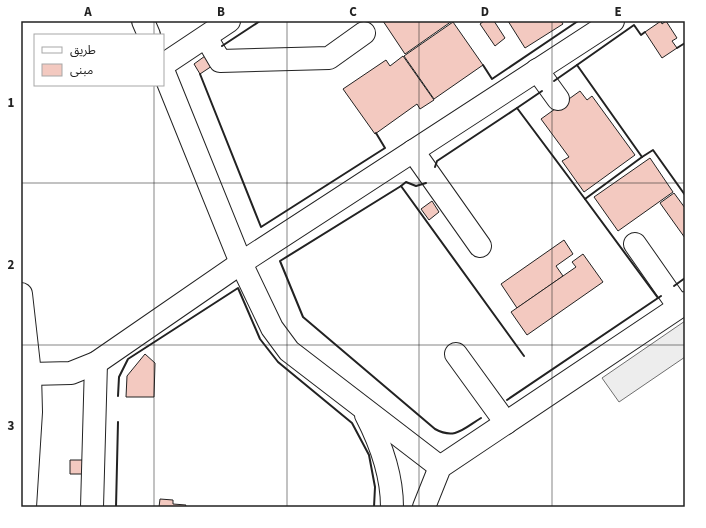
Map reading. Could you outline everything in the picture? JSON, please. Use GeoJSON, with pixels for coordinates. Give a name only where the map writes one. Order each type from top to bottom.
{"type":"FeatureCollection","features":[{"type":"Feature","properties":{"kind":"main road"},"geometry":{"type":"LineString","coordinates":[[143,21],[149,34]]}},
{"type":"Feature","properties":{"kind":"main road"},"geometry":{"type":"LineString","coordinates":[[164,64],[229,21]]}},
{"type":"Feature","properties":{"kind":"main road"},"geometry":{"type":"LineString","coordinates":[[30,374],[71,372],[96,363],[241,263],[613,21]]}},
{"type":"Feature","properties":{"kind":"main road"},"geometry":{"type":"LineString","coordinates":[[206,37],[220,61],[329,58],[364,33]]}},
{"type":"Feature","properties":{"kind":"main road"},"geometry":{"type":"LineString","coordinates":[[537,70],[558,99]]}},
{"type":"Feature","properties":{"kind":"main road"},"geometry":{"type":"LineString","coordinates":[[164,72],[241,263],[272,328],[289,351],[440,467]]}},
{"type":"Feature","properties":{"kind":"main road"},"geometry":{"type":"LineString","coordinates":[[413,151],[480,246]]}},
{"type":"Feature","properties":{"kind":"main road"},"geometry":{"type":"LineString","coordinates":[[424,507],[440,467],[682,305],[635,244]]}},
{"type":"Feature","properties":{"kind":"main road"},"geometry":{"type":"LineString","coordinates":[[21,294],[30,374],[31,412],[25,507]]}},
{"type":"Feature","properties":{"kind":"main road"},"geometry":{"type":"LineString","coordinates":[[456,354],[506,423]]}},
{"type":"Feature","properties":{"kind":"main road"},"geometry":{"type":"LineString","coordinates":[[92,507],[96,363]]}},
{"type":"Feature","properties":{"kind":"main road"},"geometry":{"type":"LineString","coordinates":[[363,409],[380,442],[386,461],[392,507]]}},
{"type":"Feature","properties":{"kind":"shaded area"},"geometry":{"type":"Polygon","coordinates":[[[685,321],[685,357],[619,402],[602,378],[685,321]]]}},
{"type":"Feature","properties":{"kind":"building"},"geometry":{"type":"Polygon","coordinates":[[[383,21],[452,21],[405,54],[383,21]]]}},
{"type":"Feature","properties":{"kind":"building"},"geometry":{"type":"Polygon","coordinates":[[[484,21],[494,21],[505,38],[495,46],[480,24],[484,21]]]}},
{"type":"Feature","properties":{"kind":"building"},"geometry":{"type":"Polygon","coordinates":[[[508,21],[561,21],[563,24],[525,48],[508,21]]]}},
{"type":"Feature","properties":{"kind":"building"},"geometry":{"type":"Polygon","coordinates":[[[661,21],[662,24],[666,21],[677,38],[672,41],[677,48],[662,58],[645,32],[661,21]]]}},
{"type":"Feature","properties":{"kind":"building"},"geometry":{"type":"Polygon","coordinates":[[[453,22],[483,65],[434,99],[404,56],[453,22]]]}},
{"type":"Feature","properties":{"kind":"building"},"geometry":{"type":"Polygon","coordinates":[[[205,56],[212,66],[200,74],[194,64],[205,56]]]}},
{"type":"Feature","properties":{"kind":"building"},"geometry":{"type":"Polygon","coordinates":[[[403,56],[434,100],[420,109],[417,104],[375,134],[343,89],[386,60],[390,66],[403,56]]]}},
{"type":"Feature","properties":{"kind":"building"},"geometry":{"type":"Polygon","coordinates":[[[580,91],[587,100],[592,96],[635,155],[584,192],[562,161],[569,157],[541,119],[580,91]]]}},
{"type":"Feature","properties":{"kind":"building"},"geometry":{"type":"Polygon","coordinates":[[[650,158],[673,192],[618,231],[594,197],[650,158]]]}},
{"type":"Feature","properties":{"kind":"building"},"geometry":{"type":"Polygon","coordinates":[[[674,193],[685,208],[685,238],[660,203],[674,193]]]}},
{"type":"Feature","properties":{"kind":"building"},"geometry":{"type":"Polygon","coordinates":[[[432,201],[439,212],[429,220],[421,209],[432,201]]]}},
{"type":"Feature","properties":{"kind":"building"},"geometry":{"type":"Polygon","coordinates":[[[564,240],[573,254],[556,266],[563,276],[517,308],[501,284],[564,240]]]}},
{"type":"Feature","properties":{"kind":"building"},"geometry":{"type":"Polygon","coordinates":[[[583,254],[603,282],[527,335],[511,312],[576,267],[572,262],[583,254]]]}},
{"type":"Feature","properties":{"kind":"building"},"geometry":{"type":"Polygon","coordinates":[[[145,354],[155,363],[154,397],[126,397],[127,376],[145,354]]]}},
{"type":"Feature","properties":{"kind":"building"},"geometry":{"type":"Polygon","coordinates":[[[70,460],[85,460],[86,474],[70,474],[70,460]]]}},
{"type":"Feature","properties":{"kind":"building"},"geometry":{"type":"Polygon","coordinates":[[[160,499],[173,500],[173,504],[186,505],[185,507],[159,507],[160,499]]]}},
{"type":"Feature","properties":{"kind":"wall"},"geometry":{"type":"LineString","coordinates":[[222,46],[260,21]]}},
{"type":"Feature","properties":{"kind":"wall"},"geometry":{"type":"LineString","coordinates":[[483,65],[492,79],[578,21]]}},
{"type":"Feature","properties":{"kind":"wall"},"geometry":{"type":"LineString","coordinates":[[645,32],[641,35],[634,25],[577,65],[642,157],[653,150],[685,195]]}},
{"type":"Feature","properties":{"kind":"wall"},"geometry":{"type":"LineString","coordinates":[[677,48],[685,43]]}},
{"type":"Feature","properties":{"kind":"wall"},"geometry":{"type":"LineString","coordinates":[[554,81],[577,65]]}},
{"type":"Feature","properties":{"kind":"wall"},"geometry":{"type":"LineString","coordinates":[[200,74],[261,227],[385,148],[376,133]]}},
{"type":"Feature","properties":{"kind":"wall"},"geometry":{"type":"LineString","coordinates":[[517,108],[542,91]]}},
{"type":"Feature","properties":{"kind":"wall"},"geometry":{"type":"LineString","coordinates":[[435,167],[437,161],[517,108],[585,199]]}},
{"type":"Feature","properties":{"kind":"wall"},"geometry":{"type":"LineString","coordinates":[[642,157],[585,199],[658,298],[661,296]]}},
{"type":"Feature","properties":{"kind":"wall"},"geometry":{"type":"LineString","coordinates":[[401,186],[406,182],[416,186],[426,183]]}},
{"type":"Feature","properties":{"kind":"wall"},"geometry":{"type":"LineString","coordinates":[[481,418],[459,432],[448,433],[435,429],[303,317],[280,261],[401,186],[524,356]]}},
{"type":"Feature","properties":{"kind":"wall"},"geometry":{"type":"LineString","coordinates":[[674,286],[685,278]]}},
{"type":"Feature","properties":{"kind":"wall"},"geometry":{"type":"LineString","coordinates":[[118,396],[119,377],[128,359],[238,288],[260,339],[278,362],[352,423],[369,455],[375,487],[374,507]]}},
{"type":"Feature","properties":{"kind":"wall"},"geometry":{"type":"LineString","coordinates":[[507,400],[658,298]]}},
{"type":"Feature","properties":{"kind":"wall"},"geometry":{"type":"LineString","coordinates":[[116,507],[118,422]]}}]}
